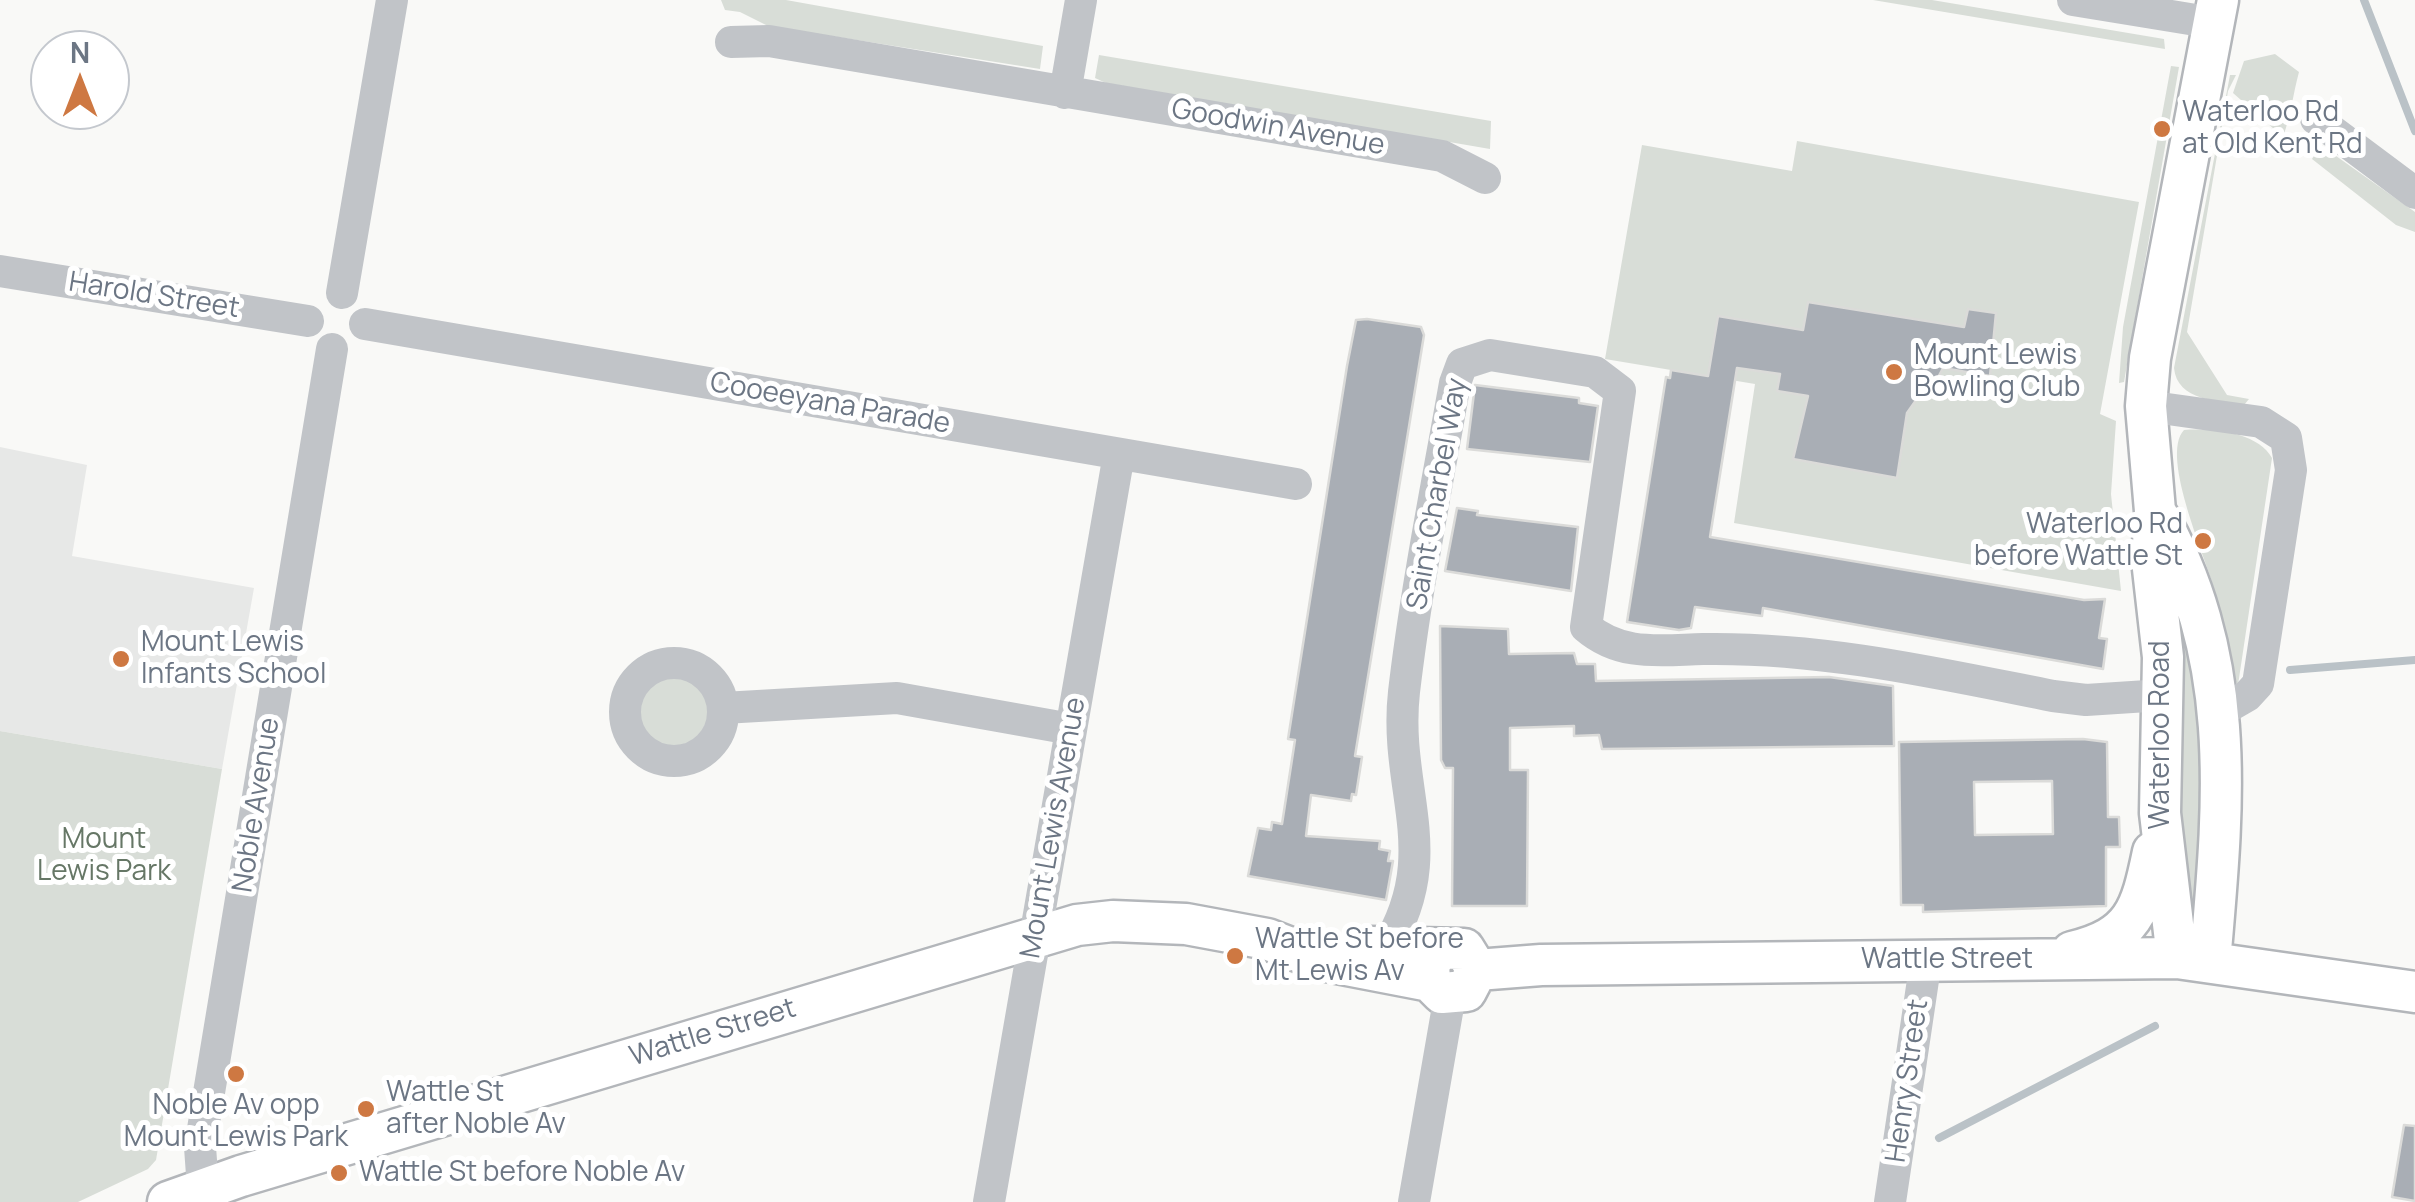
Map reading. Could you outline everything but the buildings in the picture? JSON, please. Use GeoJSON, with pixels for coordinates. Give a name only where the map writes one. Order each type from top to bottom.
{"type":"FeatureCollection","features":[{"type":"Feature","properties":{"kind":"main road","name":"Waterloo Road"},"geometry":{"type":"LineString","coordinates":[[2193,960],[2160,814],[2164,657],[2152,560],[2155,511],[2146,406],[2150,358],[2216,11]]}},
{"type":"Feature","properties":{"kind":"main road","name":"Waterloo Road"},"geometry":{"type":"LineString","coordinates":[[2155,511],[2176,547],[2198,613],[2221,711],[2222,828],[2193,960]]}},
{"type":"Feature","properties":{"kind":"main road"},"geometry":{"type":"LineString","coordinates":[[2042,959],[2098,944],[2130,924],[2146,882],[2160,814]]}},
{"type":"Feature","properties":{"kind":"main road","name":"Wattle Street"},"geometry":{"type":"LineString","coordinates":[[192,1198],[1035,936],[1114,921],[1186,924],[1267,939],[1321,960],[1449,974],[1560,965],[2193,960],[2415,992]]}},
{"type":"Feature","properties":{"kind":"main road","name":"Wattle Street"},"geometry":{"type":"LineString","coordinates":[[1267,939],[1311,937],[1385,950],[1449,974]]}},
{"type":"Feature","properties":{"kind":"street"},"geometry":{"type":"LineString","coordinates":[[342,293],[392,0]]}},
{"type":"Feature","properties":{"kind":"street"},"geometry":{"type":"LineString","coordinates":[[1066,92],[1081,0]]}},
{"type":"Feature","properties":{"kind":"street"},"geometry":{"type":"LineString","coordinates":[[2073,0],[2216,11]]}},
{"type":"Feature","properties":{"kind":"street","name":"Goodwin Avenue"},"geometry":{"type":"LineString","coordinates":[[731,42],[769,41],[1442,156],[1485,178]]}},
{"type":"Feature","properties":{"kind":"street"},"geometry":{"type":"LineString","coordinates":[[2316,120],[2415,193]]}},
{"type":"Feature","properties":{"kind":"street","name":"Harold Street"},"geometry":{"type":"LineString","coordinates":[[0,271],[308,321]]}},
{"type":"Feature","properties":{"kind":"street"},"geometry":{"type":"LineString","coordinates":[[342,293],[357,300],[365,324],[350,346],[332,349],[318,342],[308,321],[318,299],[342,293]]}},
{"type":"Feature","properties":{"kind":"street","name":"Cooeeyana Parade"},"geometry":{"type":"LineString","coordinates":[[365,324],[1296,484]]}},
{"type":"Feature","properties":{"kind":"street","name":"Noble Avenue"},"geometry":{"type":"LineString","coordinates":[[192,1198],[332,349]]}},
{"type":"Feature","properties":{"kind":"street","name":"Saint Charbel Way"},"geometry":{"type":"LineString","coordinates":[[1385,950],[1404,915],[1417,858],[1418,832],[1405,782],[1403,739],[1410,655],[1454,383],[1462,364],[1474,357],[1500,356],[1595,372],[1620,391],[1586,628],[1616,647],[1642,651],[1775,649],[2086,700],[2163,695]]}},
{"type":"Feature","properties":{"kind":"street"},"geometry":{"type":"LineString","coordinates":[[2146,406],[2262,422],[2286,438],[2290,470],[2258,684],[2248,696],[2221,711]]}},
{"type":"Feature","properties":{"kind":"street","name":"Mount Lewis Avenue"},"geometry":{"type":"LineString","coordinates":[[990,1202],[1119,454]]}},
{"type":"Feature","properties":{"kind":"street"},"geometry":{"type":"LineString","coordinates":[[723,708],[882,697],[1071,729]]}},
{"type":"Feature","properties":{"kind":"street","name":"Henry Street"},"geometry":{"type":"LineString","coordinates":[[1890,1202],[1926,960]]}},
{"type":"Feature","properties":{"kind":"street"},"geometry":{"type":"LineString","coordinates":[[1414,1202],[1449,974]]}},
{"type":"Feature","properties":{"kind":"shaded area","name":"Mount Lewis Infants School"},"geometry":{"type":"Polygon","coordinates":[[[0,447],[87,465],[72,556],[254,588],[222,769],[0,731],[0,447]]]}},
{"type":"Feature","properties":{"kind":"green space"},"geometry":{"type":"Polygon","coordinates":[[[721,0],[786,0],[1043,46],[1040,69],[768,26],[740,12],[725,10],[721,0]]]}},
{"type":"Feature","properties":{"kind":"green space"},"geometry":{"type":"Polygon","coordinates":[[[1873,0],[1932,0],[2164,39],[2165,49],[1873,0]]]}},
{"type":"Feature","properties":{"kind":"green space"},"geometry":{"type":"Polygon","coordinates":[[[2275,54],[2299,72],[2283,137],[2233,93],[2244,61],[2275,54]]]}},
{"type":"Feature","properties":{"kind":"green space"},"geometry":{"type":"Polygon","coordinates":[[[1099,55],[1491,121],[1490,149],[1106,83],[1095,78],[1099,55]]]}},
{"type":"Feature","properties":{"kind":"green space"},"geometry":{"type":"Polygon","coordinates":[[[2171,66],[2179,67],[2124,382],[2119,383],[2123,327],[2171,66]]]}},
{"type":"Feature","properties":{"kind":"green space"},"geometry":{"type":"Polygon","coordinates":[[[2230,75],[2236,75],[2228,91],[2187,332],[2227,395],[2249,399],[2244,405],[2191,393],[2177,379],[2174,368],[2230,75]]]}},
{"type":"Feature","properties":{"kind":"green space","name":"Mount Lewis Bowling Club"},"geometry":{"type":"Polygon","coordinates":[[[1797,141],[2139,202],[2100,414],[2116,421],[2111,494],[2121,591],[1734,523],[1755,384],[1605,359],[1642,145],[1792,171],[1797,141]]]}},
{"type":"Feature","properties":{"kind":"green space"},"geometry":{"type":"Polygon","coordinates":[[[2318,149],[2329,151],[2415,212],[2415,232],[2396,225],[2312,159],[2318,149]]]}},
{"type":"Feature","properties":{"kind":"green space"},"geometry":{"type":"Polygon","coordinates":[[[2184,430],[2220,431],[2245,437],[2272,458],[2238,685],[2227,654],[2216,595],[2181,485],[2178,443],[2184,430]]]}},
{"type":"Feature","properties":{"kind":"green space"},"geometry":{"type":"Polygon","coordinates":[[[2176,587],[2203,701],[2201,906],[2182,905],[2176,587]]]}},
{"type":"Feature","properties":{"kind":"green space"},"geometry":{"type":"Polygon","coordinates":[[[673,676],[697,687],[708,711],[697,735],[673,746],[649,735],[638,711],[649,687],[673,676]]]}},
{"type":"Feature","properties":{"kind":"green space","name":"Mount Lewis Park"},"geometry":{"type":"Polygon","coordinates":[[[0,731],[222,769],[156,1160],[148,1169],[78,1202],[0,1202],[0,731]]]}},
{"type":"Feature","properties":{"kind":"waterway"},"geometry":{"type":"LineString","coordinates":[[2364,0],[2415,131]]}},
{"type":"Feature","properties":{"kind":"waterway"},"geometry":{"type":"LineString","coordinates":[[2290,670],[2415,660]]}},
{"type":"Feature","properties":{"kind":"waterway"},"geometry":{"type":"LineString","coordinates":[[1939,1138],[2155,1026]]}},
{"type":"Feature","properties":{"kind":"place","name":"Waterloo Rd at Old Kent Rd"},"geometry":{"type":"Point","coordinates":[2162,129]}},
{"type":"Feature","properties":{"kind":"place","name":"Mount Lewis Bowling Club"},"geometry":{"type":"Point","coordinates":[1894,372]}},
{"type":"Feature","properties":{"kind":"place","name":"Waterloo Rd before Wattle St"},"geometry":{"type":"Point","coordinates":[2203,541]}},
{"type":"Feature","properties":{"kind":"place","name":"Mount Lewis Infants School"},"geometry":{"type":"Point","coordinates":[121,659]}},
{"type":"Feature","properties":{"kind":"place","name":"Wattle St before Mt Lewis Av"},"geometry":{"type":"Point","coordinates":[1235,956]}},
{"type":"Feature","properties":{"kind":"place","name":"Noble Av opp Mount Lewis Park"},"geometry":{"type":"Point","coordinates":[236,1074]}},
{"type":"Feature","properties":{"kind":"place","name":"Wattle St after Noble Av"},"geometry":{"type":"Point","coordinates":[366,1109]}},
{"type":"Feature","properties":{"kind":"place","name":"Wattle St before Noble Av"},"geometry":{"type":"Point","coordinates":[339,1173]}}]}
